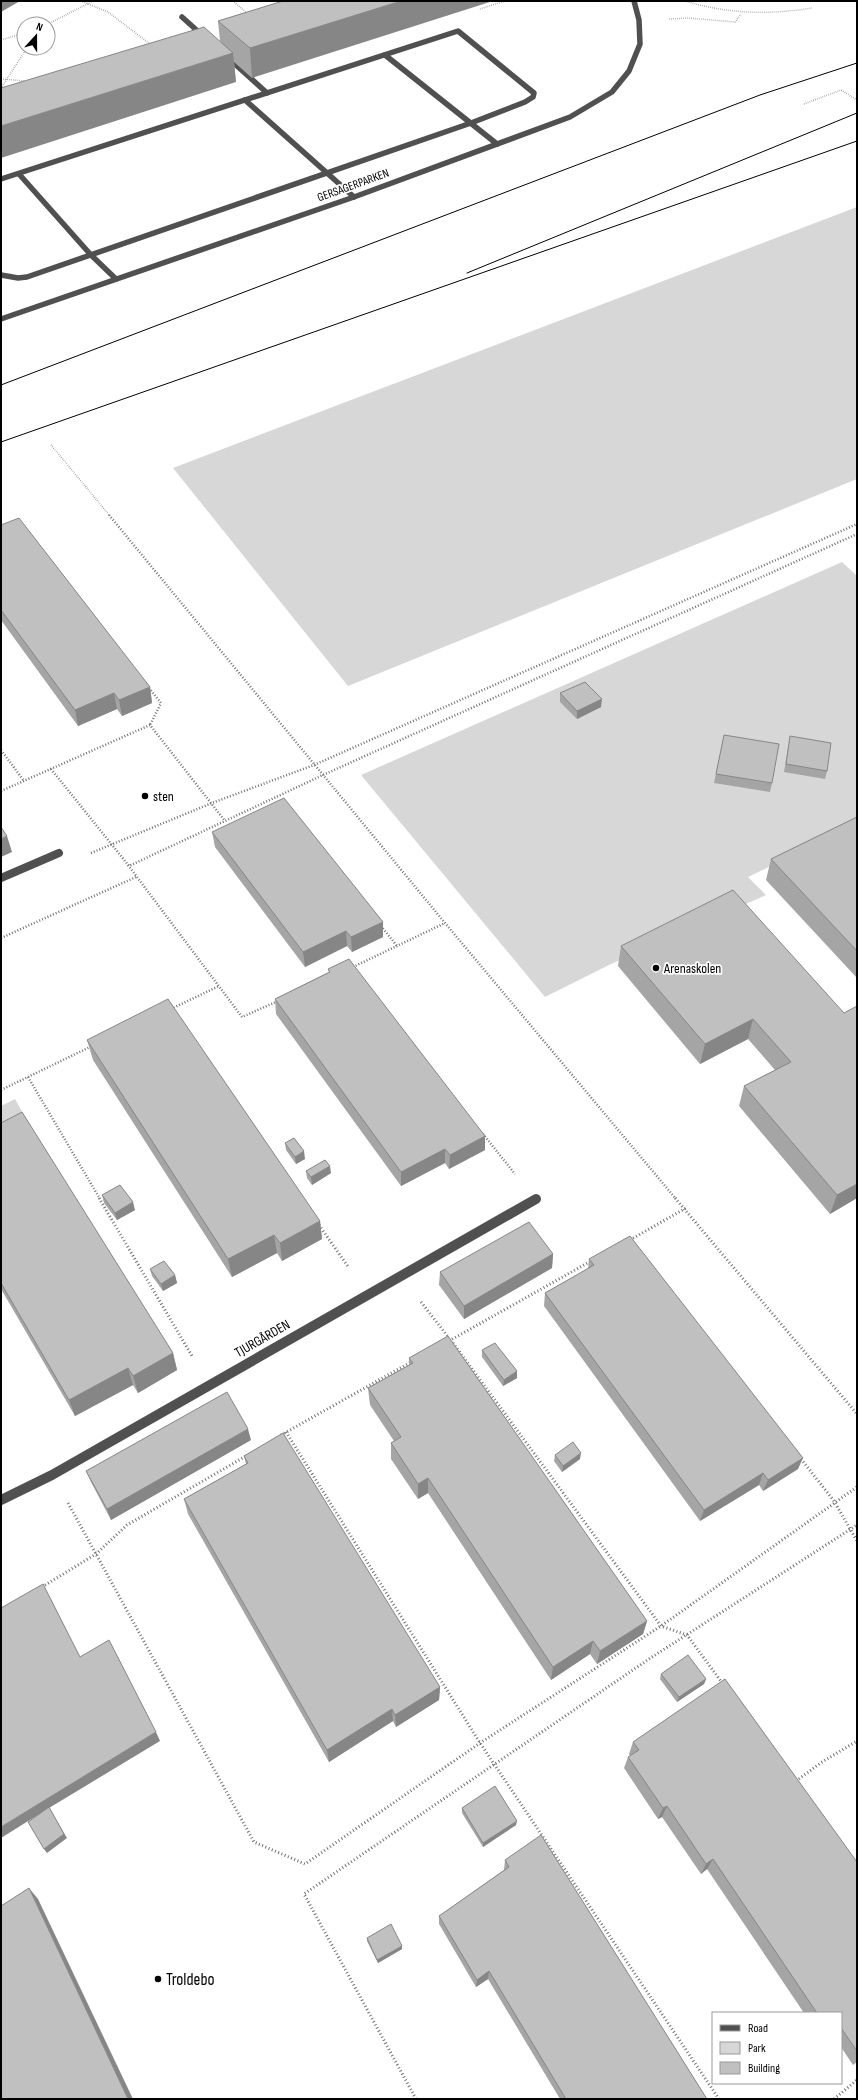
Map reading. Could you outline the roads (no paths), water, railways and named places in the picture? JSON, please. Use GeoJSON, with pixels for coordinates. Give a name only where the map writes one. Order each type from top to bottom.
{"type":"FeatureCollection","features":[{"type":"Feature","properties":{"kind":"street","name":"GERSAGERPARKEN"},"geometry":{"type":"LineString","coordinates":[[1,319],[354,197],[570,117],[612,92],[629,71],[640,44],[639,20],[634,1]]}},
{"type":"Feature","properties":{"kind":"street"},"geometry":{"type":"LineString","coordinates":[[182,17],[205,38]]}},
{"type":"Feature","properties":{"kind":"street"},"geometry":{"type":"LineString","coordinates":[[1,179],[458,31],[534,93],[533,97],[525,102],[471,123],[22,278],[10,278],[1,275]]}},
{"type":"Feature","properties":{"kind":"street"},"geometry":{"type":"LineString","coordinates":[[222,53],[267,93]]}},
{"type":"Feature","properties":{"kind":"street"},"geometry":{"type":"LineString","coordinates":[[385,55],[497,144]]}},
{"type":"Feature","properties":{"kind":"street"},"geometry":{"type":"LineString","coordinates":[[245,100],[354,197]]}},
{"type":"Feature","properties":{"kind":"street"},"geometry":{"type":"LineString","coordinates":[[19,174],[91,254],[116,279]]}},
{"type":"Feature","properties":{"kind":"street"},"geometry":{"type":"LineString","coordinates":[[1,878],[59,853]]}},
{"type":"Feature","properties":{"kind":"street","name":"TJURGÅRDEN"},"geometry":{"type":"LineString","coordinates":[[1,1500],[52,1475],[400,1275],[536,1199]]}},
{"type":"Feature","properties":{"kind":"tram line"},"geometry":{"type":"LineString","coordinates":[[1,385],[760,95],[857,63]]}},
{"type":"Feature","properties":{"kind":"tram line"},"geometry":{"type":"LineString","coordinates":[[467,273],[857,113]]}},
{"type":"Feature","properties":{"kind":"tram line"},"geometry":{"type":"LineString","coordinates":[[1,442],[857,141]]}},
{"type":"Feature","properties":{"kind":"place","name":"sten"},"geometry":{"type":"Point","coordinates":[145,796]}},
{"type":"Feature","properties":{"kind":"place","name":"Arenaskolen"},"geometry":{"type":"Point","coordinates":[656,968]}},
{"type":"Feature","properties":{"kind":"place","name":"Troldebo"},"geometry":{"type":"Point","coordinates":[158,1979]}}]}
